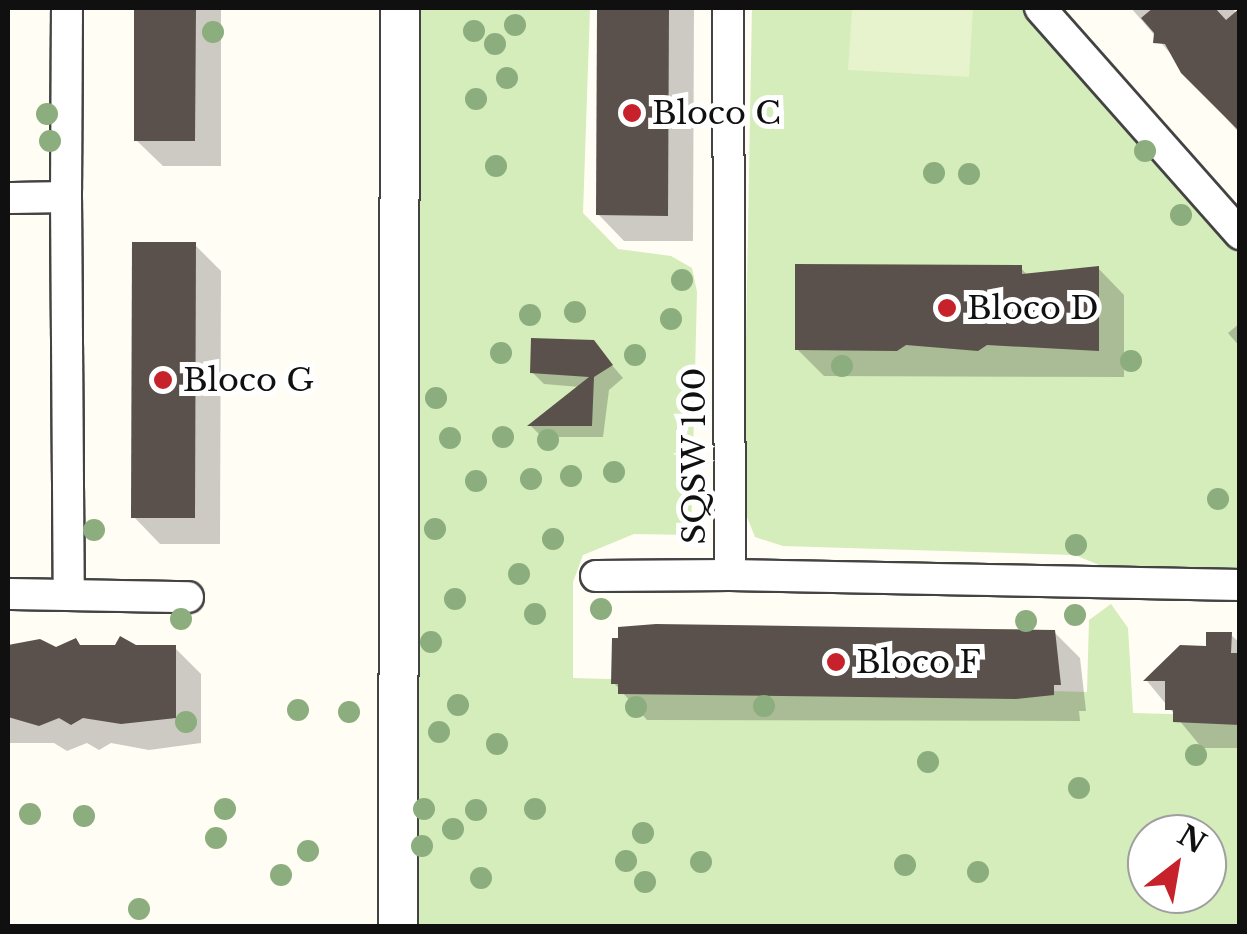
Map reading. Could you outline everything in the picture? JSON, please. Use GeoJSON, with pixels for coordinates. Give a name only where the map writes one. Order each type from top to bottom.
{"type":"FeatureCollection","features":[{"type":"Feature","properties":{"kind":"street"},"geometry":{"type":"LineString","coordinates":[[67,8],[69,594]]}},
{"type":"Feature","properties":{"kind":"street"},"geometry":{"type":"LineString","coordinates":[[398,926],[400,8]]}},
{"type":"Feature","properties":{"kind":"street","name":"SQSW 100"},"geometry":{"type":"LineString","coordinates":[[728,8],[730,575],[1240,585]]}},
{"type":"Feature","properties":{"kind":"street"},"geometry":{"type":"LineString","coordinates":[[1040,8],[1240,234]]}},
{"type":"Feature","properties":{"kind":"street"},"geometry":{"type":"LineString","coordinates":[[8,198],[66,197]]}},
{"type":"Feature","properties":{"kind":"street"},"geometry":{"type":"LineString","coordinates":[[596,576],[730,575]]}},
{"type":"Feature","properties":{"kind":"street"},"geometry":{"type":"LineString","coordinates":[[8,594],[188,597]]}},
{"type":"Feature","properties":{"kind":"green space"},"geometry":{"type":"Polygon","coordinates":[[[416,8],[590,8],[583,213],[618,249],[671,256],[692,268],[697,292],[691,535],[634,534],[583,555],[573,582],[573,678],[1087,692],[1089,620],[1111,604],[1128,628],[1133,713],[1239,716],[1239,926],[410,926],[416,8]]]}},
{"type":"Feature","properties":{"kind":"green space"},"geometry":{"type":"Polygon","coordinates":[[[752,8],[1031,8],[1239,251],[1239,574],[1116,572],[1075,555],[783,546],[755,537],[743,507],[752,8]]]}},
{"type":"Feature","properties":{"kind":"green space"},"geometry":{"type":"Polygon","coordinates":[[[852,8],[973,8],[969,77],[848,70],[852,8]]]}},
{"type":"Feature","properties":{"kind":"building"},"geometry":{"type":"Polygon","coordinates":[[[134,8],[196,8],[195,141],[134,141],[134,8]]]}},
{"type":"Feature","properties":{"kind":"building","name":"Bloco C"},"geometry":{"type":"Polygon","coordinates":[[[597,8],[669,8],[668,216],[596,215],[597,8]]]}},
{"type":"Feature","properties":{"kind":"building"},"geometry":{"type":"Polygon","coordinates":[[[1153,8],[1215,8],[1226,20],[1240,8],[1240,132],[1181,73],[1165,44],[1153,43],[1154,33],[1141,18],[1153,8]]]}},
{"type":"Feature","properties":{"kind":"building","name":"Bloco G"},"geometry":{"type":"Polygon","coordinates":[[[132,242],[196,242],[195,518],[131,518],[132,242]]]}},
{"type":"Feature","properties":{"kind":"building","name":"Bloco D"},"geometry":{"type":"Polygon","coordinates":[[[795,264],[1022,265],[1022,274],[1099,266],[1099,351],[987,345],[978,351],[906,345],[897,351],[795,350],[795,264]]]}},
{"type":"Feature","properties":{"kind":"building"},"geometry":{"type":"Polygon","coordinates":[[[531,338],[594,340],[613,365],[594,377],[592,426],[527,426],[589,377],[530,373],[531,338]]]}},
{"type":"Feature","properties":{"kind":"building","name":"Bloco F"},"geometry":{"type":"Polygon","coordinates":[[[656,624],[1055,630],[1061,685],[1054,685],[1054,695],[1016,699],[618,694],[618,684],[611,684],[612,638],[618,638],[618,627],[656,624]]]}},
{"type":"Feature","properties":{"kind":"building"},"geometry":{"type":"Polygon","coordinates":[[[1206,632],[1232,632],[1231,653],[1240,653],[1240,725],[1173,722],[1173,710],[1165,710],[1165,681],[1143,681],[1180,645],[1206,646],[1206,632]]]}},
{"type":"Feature","properties":{"kind":"building"},"geometry":{"type":"Polygon","coordinates":[[[120,636],[136,645],[176,645],[176,718],[121,724],[83,718],[71,725],[59,718],[39,726],[8,717],[8,645],[40,639],[56,647],[76,638],[80,645],[115,645],[120,636]]]}},
{"type":"Feature","properties":{"kind":"place","name":"Bloco C"},"geometry":{"type":"Point","coordinates":[632,113]}},
{"type":"Feature","properties":{"kind":"place","name":"Bloco D"},"geometry":{"type":"Point","coordinates":[947,308]}},
{"type":"Feature","properties":{"kind":"place","name":"Bloco G"},"geometry":{"type":"Point","coordinates":[163,380]}},
{"type":"Feature","properties":{"kind":"place","name":"Bloco F"},"geometry":{"type":"Point","coordinates":[836,662]}}]}
